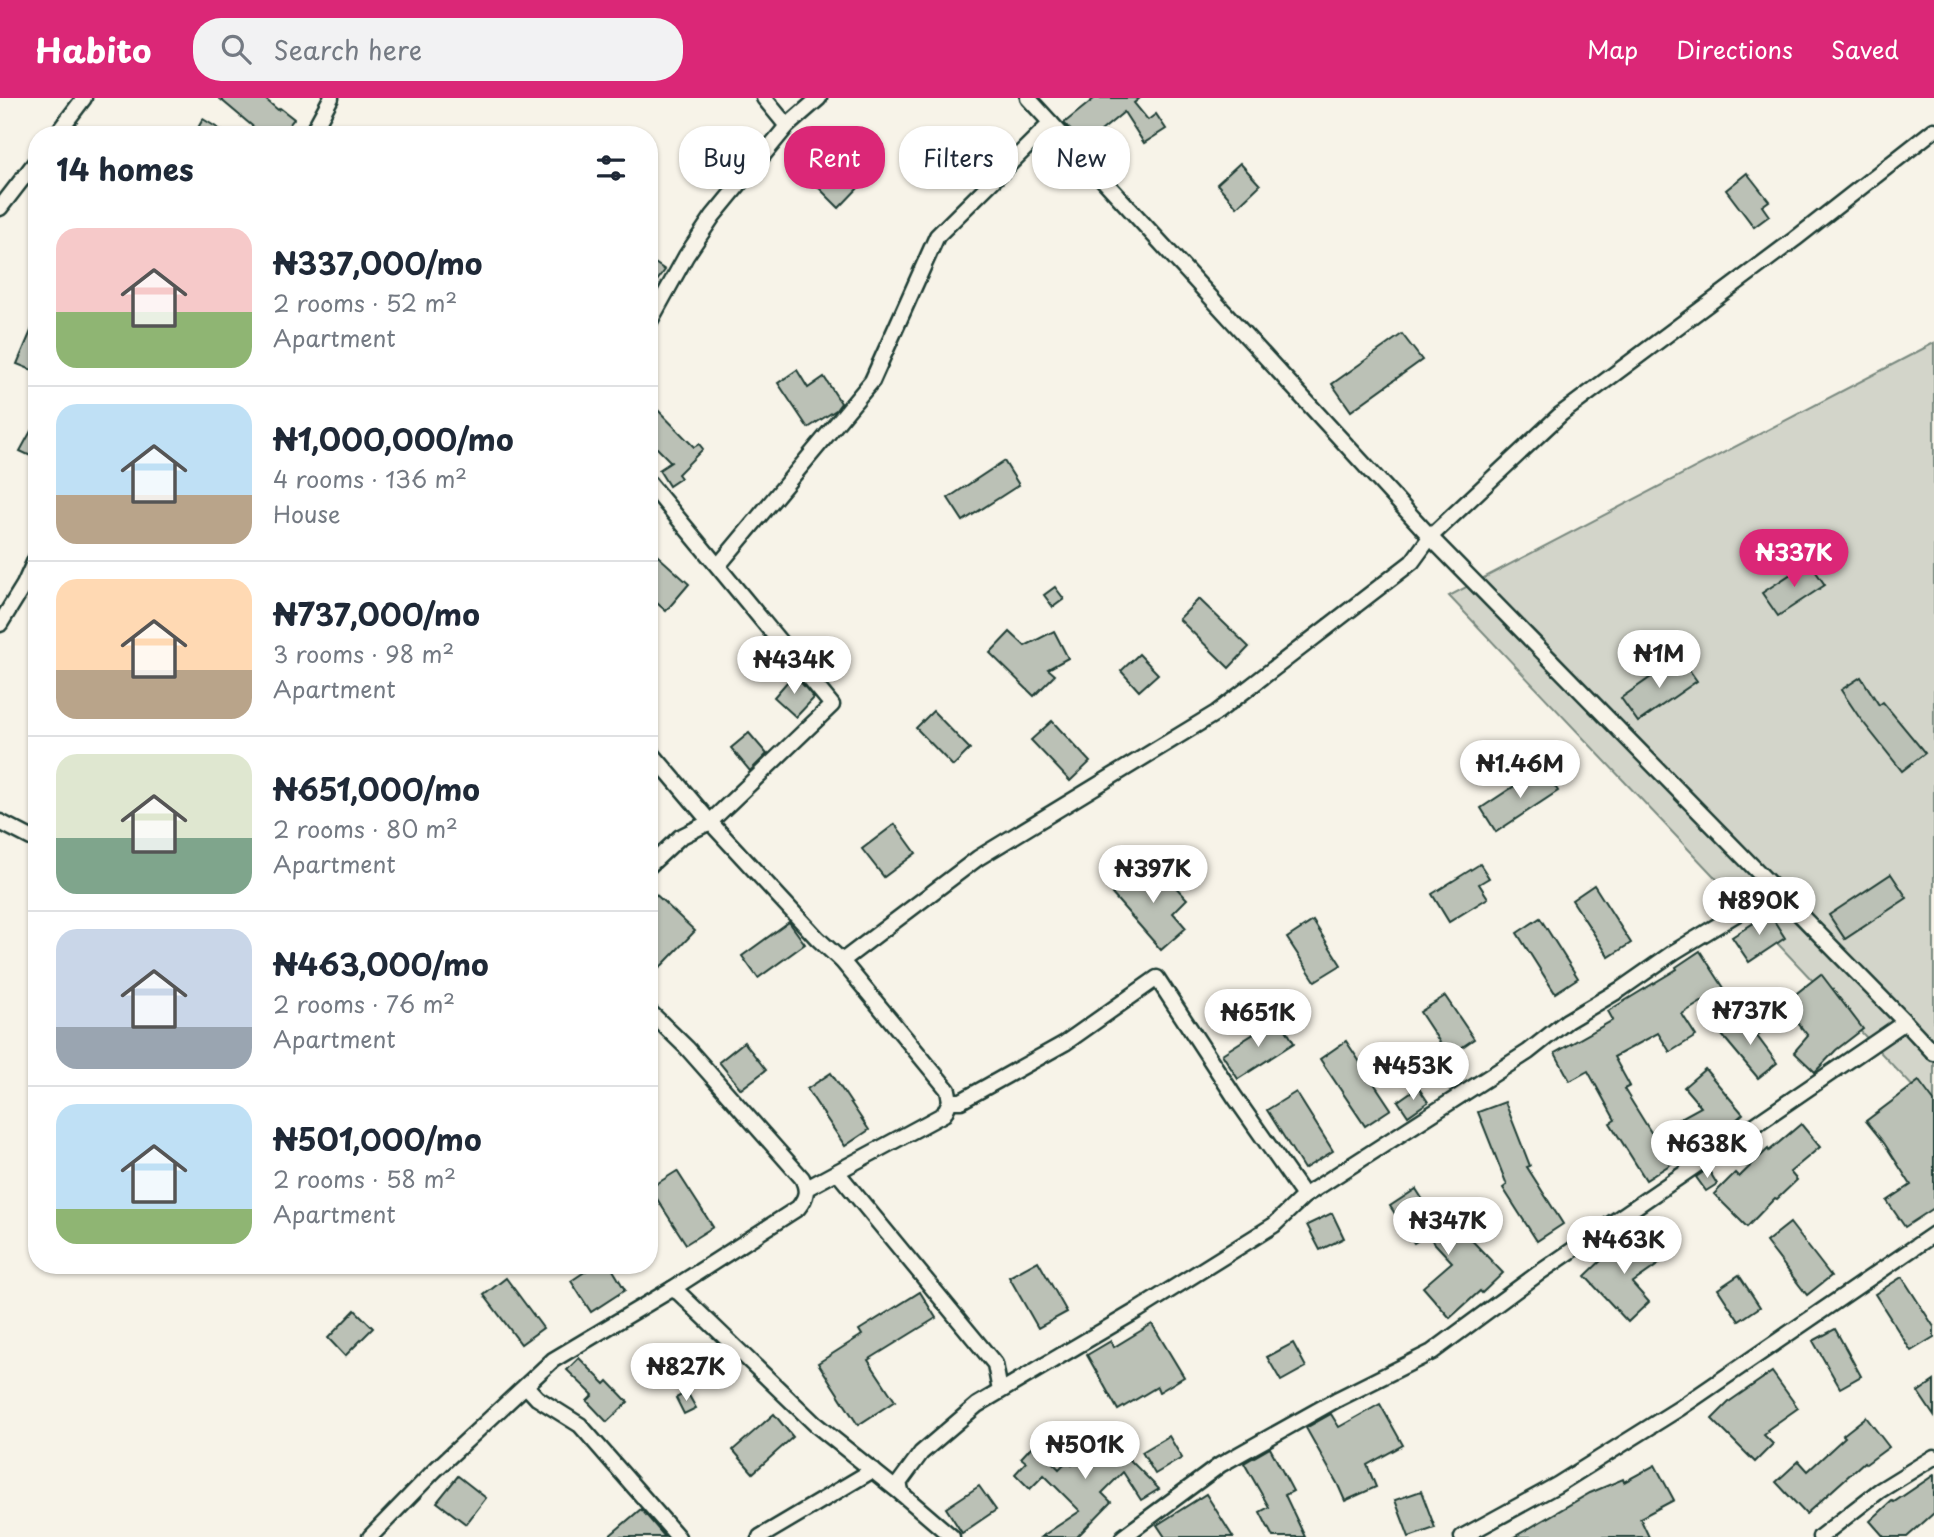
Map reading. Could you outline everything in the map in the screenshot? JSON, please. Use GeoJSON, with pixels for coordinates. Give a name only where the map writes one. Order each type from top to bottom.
{"type":"FeatureCollection","features":[{"type":"Feature","properties":{"kind":"street"},"geometry":{"type":"LineString","coordinates":[[63,126],[84,98]]}},
{"type":"Feature","properties":{"kind":"street"},"geometry":{"type":"LineString","coordinates":[[316,126],[331,98]]}},
{"type":"Feature","properties":{"kind":"street"},"geometry":{"type":"LineString","coordinates":[[764,98],[787,126],[820,98]]}},
{"type":"Feature","properties":{"kind":"street"},"geometry":{"type":"LineString","coordinates":[[1028,98],[1431,536],[1934,1054]]}},
{"type":"Feature","properties":{"kind":"street"},"geometry":{"type":"LineString","coordinates":[[718,566],[872,381],[937,236],[1051,123]]}},
{"type":"Feature","properties":{"kind":"street"},"geometry":{"type":"LineString","coordinates":[[658,307],[686,256],[713,216],[784,130]]}},
{"type":"Feature","properties":{"kind":"street"},"geometry":{"type":"LineString","coordinates":[[842,961],[978,858],[1216,713],[1412,562],[1431,536],[1562,414],[1795,239],[1934,130]]}},
{"type":"Feature","properties":{"kind":"street"},"geometry":{"type":"LineString","coordinates":[[0,208],[28,172]]}},
{"type":"Feature","properties":{"kind":"street"},"geometry":{"type":"LineString","coordinates":[[658,493],[832,705],[710,822],[680,836],[658,857]]}},
{"type":"Feature","properties":{"kind":"street"},"geometry":{"type":"LineString","coordinates":[[0,624],[28,576]]}},
{"type":"Feature","properties":{"kind":"street"},"geometry":{"type":"LineString","coordinates":[[658,761],[710,822],[842,961],[948,1090],[950,1101],[944,1114],[807,1188]]}},
{"type":"Feature","properties":{"kind":"street"},"geometry":{"type":"LineString","coordinates":[[0,822],[28,836]]}},
{"type":"Feature","properties":{"kind":"street"},"geometry":{"type":"LineString","coordinates":[[902,1494],[899,1483],[921,1453],[977,1405],[1148,1304],[1274,1225],[1304,1196],[1528,1052],[1567,1021],[1621,989],[1674,951],[1776,890]]}},
{"type":"Feature","properties":{"kind":"street"},"geometry":{"type":"LineString","coordinates":[[950,1101],[961,1101],[1065,1043],[1157,978],[1234,1096],[1304,1196]]}},
{"type":"Feature","properties":{"kind":"street"},"geometry":{"type":"LineString","coordinates":[[370,1537],[435,1470],[553,1360],[798,1209],[805,1199],[807,1188],[802,1178],[687,1048],[658,1020]]}},
{"type":"Feature","properties":{"kind":"street"},"geometry":{"type":"LineString","coordinates":[[1124,1537],[1220,1465],[1336,1400],[1433,1352],[1539,1273],[1905,1022]]}},
{"type":"Feature","properties":{"kind":"street"},"geometry":{"type":"LineString","coordinates":[[837,1172],[995,1364],[1000,1391]]}},
{"type":"Feature","properties":{"kind":"street"},"geometry":{"type":"LineString","coordinates":[[1462,1537],[1557,1485],[1680,1408],[1934,1234]]}},
{"type":"Feature","properties":{"kind":"street"},"geometry":{"type":"LineString","coordinates":[[672,1289],[815,1424],[952,1537]]}},
{"type":"Feature","properties":{"kind":"street"},"geometry":{"type":"LineString","coordinates":[[526,1386],[537,1398],[580,1425],[678,1537]]}},
{"type":"Feature","properties":{"kind":"street"},"geometry":{"type":"LineString","coordinates":[[1820,1537],[1880,1491],[1934,1457]]}},
{"type":"Feature","properties":{"kind":"street"},"geometry":{"type":"LineString","coordinates":[[760,1537],[873,1470]]}},
{"type":"Feature","properties":{"kind":"shaded area"},"geometry":{"type":"Polygon","coordinates":[[[1934,343],[1934,1109],[1449,596],[1934,343]]]}},
{"type":"Feature","properties":{"kind":"building"},"geometry":{"type":"Polygon","coordinates":[[[219,98],[264,98],[294,119],[288,126],[252,126],[219,98]]]}},
{"type":"Feature","properties":{"kind":"building"},"geometry":{"type":"Polygon","coordinates":[[[1095,98],[1140,98],[1134,103],[1148,120],[1156,114],[1166,129],[1144,143],[1124,112],[1107,126],[1067,126],[1064,123],[1095,98]]]}},
{"type":"Feature","properties":{"kind":"building"},"geometry":{"type":"Polygon","coordinates":[[[203,119],[214,126],[199,126],[203,119]]]}},
{"type":"Feature","properties":{"kind":"building"},"geometry":{"type":"Polygon","coordinates":[[[1240,163],[1260,185],[1237,207],[1217,184],[1240,163]]]}},
{"type":"Feature","properties":{"kind":"building"},"geometry":{"type":"Polygon","coordinates":[[[1747,173],[1769,201],[1762,206],[1769,216],[1754,227],[1726,190],[1747,173]]]}},
{"type":"Feature","properties":{"kind":"building"},"geometry":{"type":"Polygon","coordinates":[[[820,189],[857,189],[839,208],[820,189]]]}},
{"type":"Feature","properties":{"kind":"building"},"geometry":{"type":"Polygon","coordinates":[[[658,265],[665,270],[658,280],[658,265]]]}},
{"type":"Feature","properties":{"kind":"building"},"geometry":{"type":"Polygon","coordinates":[[[1402,334],[1422,360],[1351,411],[1332,384],[1402,334]]]}},
{"type":"Feature","properties":{"kind":"building"},"geometry":{"type":"Polygon","coordinates":[[[28,338],[28,368],[17,364],[28,338]]]}},
{"type":"Feature","properties":{"kind":"building"},"geometry":{"type":"Polygon","coordinates":[[[797,370],[808,388],[824,377],[841,403],[836,410],[808,428],[778,383],[797,370]]]}},
{"type":"Feature","properties":{"kind":"building"},"geometry":{"type":"Polygon","coordinates":[[[658,410],[694,447],[699,444],[703,449],[678,474],[681,478],[669,486],[659,470],[671,462],[658,449],[658,410]]]}},
{"type":"Feature","properties":{"kind":"building"},"geometry":{"type":"Polygon","coordinates":[[[28,436],[28,455],[20,451],[28,436]]]}},
{"type":"Feature","properties":{"kind":"building"},"geometry":{"type":"Polygon","coordinates":[[[1004,461],[1019,485],[963,521],[948,498],[1004,461]]]}},
{"type":"Feature","properties":{"kind":"building"},"geometry":{"type":"Polygon","coordinates":[[[658,556],[689,584],[666,611],[658,604],[658,556]]]}},
{"type":"Feature","properties":{"kind":"building"},"geometry":{"type":"Polygon","coordinates":[[[1809,562],[1825,585],[1778,616],[1762,593],[1809,562]]]}},
{"type":"Feature","properties":{"kind":"building"},"geometry":{"type":"Polygon","coordinates":[[[1055,587],[1064,599],[1053,607],[1044,595],[1055,587]]]}},
{"type":"Feature","properties":{"kind":"building"},"geometry":{"type":"Polygon","coordinates":[[[1199,599],[1249,647],[1229,668],[1179,619],[1199,599]]]}},
{"type":"Feature","properties":{"kind":"building"},"geometry":{"type":"Polygon","coordinates":[[[1054,631],[1068,658],[1048,669],[1055,675],[1034,696],[990,653],[1010,632],[1025,646],[1054,631]]]}},
{"type":"Feature","properties":{"kind":"building"},"geometry":{"type":"Polygon","coordinates":[[[1139,654],[1158,674],[1139,691],[1121,671],[1139,654]]]}},
{"type":"Feature","properties":{"kind":"building"},"geometry":{"type":"Polygon","coordinates":[[[1680,657],[1697,681],[1638,722],[1621,698],[1680,657]]]}},
{"type":"Feature","properties":{"kind":"building"},"geometry":{"type":"Polygon","coordinates":[[[794,674],[814,698],[796,717],[774,697],[794,674]]]}},
{"type":"Feature","properties":{"kind":"building"},"geometry":{"type":"Polygon","coordinates":[[[1861,677],[1879,705],[1883,702],[1925,753],[1902,771],[1841,690],[1861,677]]]}},
{"type":"Feature","properties":{"kind":"building"},"geometry":{"type":"Polygon","coordinates":[[[933,711],[970,749],[953,766],[916,728],[933,711]]]}},
{"type":"Feature","properties":{"kind":"building"},"geometry":{"type":"Polygon","coordinates":[[[1052,721],[1090,762],[1070,781],[1031,740],[1052,721]]]}},
{"type":"Feature","properties":{"kind":"building"},"geometry":{"type":"Polygon","coordinates":[[[749,733],[767,754],[750,771],[731,748],[749,733]]]}},
{"type":"Feature","properties":{"kind":"building"},"geometry":{"type":"Polygon","coordinates":[[[1543,767],[1558,791],[1496,832],[1481,808],[1543,767]]]}},
{"type":"Feature","properties":{"kind":"building"},"geometry":{"type":"Polygon","coordinates":[[[895,824],[916,853],[884,877],[862,849],[895,824]]]}},
{"type":"Feature","properties":{"kind":"building"},"geometry":{"type":"Polygon","coordinates":[[[1153,863],[1187,899],[1173,913],[1186,928],[1161,950],[1112,894],[1137,872],[1140,875],[1153,863]]]}},
{"type":"Feature","properties":{"kind":"building"},"geometry":{"type":"Polygon","coordinates":[[[1480,864],[1489,878],[1479,884],[1488,898],[1449,922],[1432,894],[1480,864]]]}},
{"type":"Feature","properties":{"kind":"building"},"geometry":{"type":"Polygon","coordinates":[[[1891,874],[1907,898],[1845,939],[1829,915],[1891,874]]]}},
{"type":"Feature","properties":{"kind":"building"},"geometry":{"type":"Polygon","coordinates":[[[1594,885],[1631,943],[1609,957],[1572,900],[1594,885]]]}},
{"type":"Feature","properties":{"kind":"building"},"geometry":{"type":"Polygon","coordinates":[[[658,896],[695,931],[658,970],[658,896]]]}},
{"type":"Feature","properties":{"kind":"building"},"geometry":{"type":"Polygon","coordinates":[[[1769,913],[1785,938],[1749,962],[1732,937],[1769,913]]]}},
{"type":"Feature","properties":{"kind":"building"},"geometry":{"type":"Polygon","coordinates":[[[1540,918],[1578,978],[1555,993],[1517,933],[1540,918]]]}},
{"type":"Feature","properties":{"kind":"building"},"geometry":{"type":"Polygon","coordinates":[[[1313,921],[1341,965],[1315,981],[1287,938],[1313,921]]]}},
{"type":"Feature","properties":{"kind":"building"},"geometry":{"type":"Polygon","coordinates":[[[789,922],[805,944],[758,978],[742,956],[789,922]]]}},
{"type":"Feature","properties":{"kind":"building"},"geometry":{"type":"Polygon","coordinates":[[[1700,951],[1724,988],[1682,1014],[1696,1036],[1670,1052],[1658,1033],[1614,1057],[1630,1086],[1624,1089],[1652,1134],[1701,1107],[1684,1087],[1705,1069],[1743,1114],[1709,1145],[1686,1161],[1682,1157],[1646,1180],[1610,1123],[1615,1120],[1588,1071],[1570,1081],[1555,1053],[1613,1020],[1608,1011],[1677,969],[1676,967],[1700,951]]]}},
{"type":"Feature","properties":{"kind":"building"},"geometry":{"type":"Polygon","coordinates":[[[1821,974],[1863,1029],[1836,1050],[1815,1072],[1794,1052],[1808,1036],[1783,1004],[1821,974]]]}},
{"type":"Feature","properties":{"kind":"building"},"geometry":{"type":"Polygon","coordinates":[[[1445,996],[1474,1039],[1449,1056],[1420,1012],[1445,996]]]}},
{"type":"Feature","properties":{"kind":"building"},"geometry":{"type":"Polygon","coordinates":[[[1745,1015],[1760,1033],[1757,1036],[1777,1063],[1758,1078],[1722,1035],[1745,1015]]]}},
{"type":"Feature","properties":{"kind":"building"},"geometry":{"type":"Polygon","coordinates":[[[1279,1018],[1294,1043],[1238,1079],[1222,1054],[1279,1018]]]}},
{"type":"Feature","properties":{"kind":"building"},"geometry":{"type":"Polygon","coordinates":[[[1346,1041],[1391,1109],[1365,1126],[1320,1059],[1346,1041]]]}},
{"type":"Feature","properties":{"kind":"building"},"geometry":{"type":"Polygon","coordinates":[[[744,1042],[766,1070],[741,1089],[719,1062],[744,1042]]]}},
{"type":"Feature","properties":{"kind":"building"},"geometry":{"type":"Polygon","coordinates":[[[831,1073],[869,1130],[845,1146],[807,1089],[831,1073]]]}},
{"type":"Feature","properties":{"kind":"building"},"geometry":{"type":"Polygon","coordinates":[[[1919,1081],[1934,1101],[1934,1208],[1905,1227],[1887,1201],[1911,1185],[1866,1121],[1919,1081]]]}},
{"type":"Feature","properties":{"kind":"building"},"geometry":{"type":"Polygon","coordinates":[[[1418,1087],[1428,1102],[1408,1116],[1398,1101],[1418,1087]]]}},
{"type":"Feature","properties":{"kind":"building"},"geometry":{"type":"Polygon","coordinates":[[[1296,1092],[1333,1151],[1304,1169],[1267,1110],[1296,1092]]]}},
{"type":"Feature","properties":{"kind":"building"},"geometry":{"type":"Polygon","coordinates":[[[1505,1102],[1530,1166],[1527,1167],[1563,1224],[1537,1241],[1503,1188],[1507,1185],[1478,1112],[1505,1102]]]}},
{"type":"Feature","properties":{"kind":"building"},"geometry":{"type":"Polygon","coordinates":[[[1801,1124],[1820,1147],[1790,1172],[1797,1180],[1747,1227],[1714,1194],[1735,1173],[1739,1177],[1768,1149],[1769,1151],[1801,1124]]]}},
{"type":"Feature","properties":{"kind":"building"},"geometry":{"type":"Polygon","coordinates":[[[1708,1169],[1717,1184],[1706,1191],[1696,1177],[1708,1169]]]}},
{"type":"Feature","properties":{"kind":"building"},"geometry":{"type":"Polygon","coordinates":[[[677,1171],[713,1227],[686,1244],[658,1200],[658,1183],[677,1171]]]}},
{"type":"Feature","properties":{"kind":"building"},"geometry":{"type":"Polygon","coordinates":[[[1416,1189],[1450,1242],[1463,1231],[1503,1273],[1450,1318],[1423,1287],[1452,1262],[1427,1235],[1414,1243],[1390,1206],[1416,1189]]]}},
{"type":"Feature","properties":{"kind":"building"},"geometry":{"type":"Polygon","coordinates":[[[1332,1213],[1344,1238],[1320,1250],[1307,1225],[1332,1213]]]}},
{"type":"Feature","properties":{"kind":"building"},"geometry":{"type":"Polygon","coordinates":[[[1790,1223],[1831,1276],[1807,1295],[1766,1242],[1790,1223]]]}},
{"type":"Feature","properties":{"kind":"building"},"geometry":{"type":"Polygon","coordinates":[[[1638,1233],[1659,1264],[1632,1283],[1649,1302],[1628,1322],[1585,1276],[1610,1252],[1638,1233]]]}},
{"type":"Feature","properties":{"kind":"building"},"geometry":{"type":"Polygon","coordinates":[[[1038,1261],[1067,1312],[1038,1328],[1009,1277],[1038,1261]]]}},
{"type":"Feature","properties":{"kind":"building"},"geometry":{"type":"Polygon","coordinates":[[[582,1274],[615,1274],[625,1290],[591,1312],[571,1281],[582,1274]]]}},
{"type":"Feature","properties":{"kind":"building"},"geometry":{"type":"Polygon","coordinates":[[[1739,1275],[1760,1307],[1739,1321],[1718,1289],[1739,1275]]]}},
{"type":"Feature","properties":{"kind":"building"},"geometry":{"type":"Polygon","coordinates":[[[1902,1277],[1934,1327],[1934,1337],[1911,1351],[1875,1294],[1902,1277]]]}},
{"type":"Feature","properties":{"kind":"building"},"geometry":{"type":"Polygon","coordinates":[[[506,1278],[543,1328],[521,1344],[484,1295],[506,1278]]]}},
{"type":"Feature","properties":{"kind":"building"},"geometry":{"type":"Polygon","coordinates":[[[920,1292],[936,1318],[868,1360],[895,1401],[858,1425],[818,1363],[862,1335],[859,1330],[920,1292]]]}},
{"type":"Feature","properties":{"kind":"building"},"geometry":{"type":"Polygon","coordinates":[[[355,1310],[373,1328],[345,1356],[328,1338],[355,1310]]]}},
{"type":"Feature","properties":{"kind":"building"},"geometry":{"type":"Polygon","coordinates":[[[1152,1324],[1184,1377],[1159,1392],[1157,1387],[1118,1410],[1087,1355],[1111,1341],[1114,1347],[1152,1324]]]}},
{"type":"Feature","properties":{"kind":"building"},"geometry":{"type":"Polygon","coordinates":[[[1835,1329],[1861,1376],[1840,1388],[1813,1341],[1835,1329]]]}},
{"type":"Feature","properties":{"kind":"building"},"geometry":{"type":"Polygon","coordinates":[[[1293,1343],[1306,1367],[1281,1381],[1267,1357],[1293,1343]]]}},
{"type":"Feature","properties":{"kind":"building"},"geometry":{"type":"Polygon","coordinates":[[[579,1358],[605,1384],[608,1381],[628,1402],[607,1422],[587,1401],[593,1395],[567,1370],[579,1358]]]}},
{"type":"Feature","properties":{"kind":"building"},"geometry":{"type":"Polygon","coordinates":[[[1772,1372],[1798,1408],[1767,1430],[1764,1435],[1773,1444],[1755,1462],[1712,1419],[1730,1401],[1772,1372]]]}},
{"type":"Feature","properties":{"kind":"building"},"geometry":{"type":"Polygon","coordinates":[[[1934,1381],[1934,1416],[1918,1392],[1934,1381]]]}},
{"type":"Feature","properties":{"kind":"building"},"geometry":{"type":"Polygon","coordinates":[[[687,1392],[696,1408],[684,1414],[676,1398],[687,1392]]]}},
{"type":"Feature","properties":{"kind":"building"},"geometry":{"type":"Polygon","coordinates":[[[1380,1404],[1403,1445],[1367,1465],[1376,1487],[1345,1501],[1306,1428],[1331,1414],[1339,1427],[1380,1404]]]}},
{"type":"Feature","properties":{"kind":"building"},"geometry":{"type":"Polygon","coordinates":[[[774,1414],[793,1437],[753,1473],[733,1450],[774,1414]]]}},
{"type":"Feature","properties":{"kind":"building"},"geometry":{"type":"Polygon","coordinates":[[[1866,1417],[1889,1447],[1866,1464],[1864,1462],[1806,1514],[1776,1482],[1799,1461],[1808,1471],[1845,1437],[1843,1435],[1866,1417]]]}},
{"type":"Feature","properties":{"kind":"building"},"geometry":{"type":"Polygon","coordinates":[[[1103,1433],[1159,1489],[1141,1500],[1123,1472],[1102,1493],[1111,1502],[1077,1537],[1041,1537],[1080,1511],[1044,1475],[1030,1489],[1015,1474],[1026,1462],[1021,1458],[1034,1444],[1059,1469],[1068,1460],[1072,1465],[1103,1433]]]}},
{"type":"Feature","properties":{"kind":"building"},"geometry":{"type":"Polygon","coordinates":[[[1169,1436],[1182,1458],[1155,1474],[1142,1452],[1169,1436]]]}},
{"type":"Feature","properties":{"kind":"building"},"geometry":{"type":"Polygon","coordinates":[[[1270,1448],[1293,1491],[1285,1495],[1305,1537],[1273,1537],[1260,1512],[1269,1507],[1244,1463],[1270,1448]]]}},
{"type":"Feature","properties":{"kind":"building"},"geometry":{"type":"Polygon","coordinates":[[[1655,1465],[1674,1500],[1640,1518],[1649,1537],[1514,1537],[1590,1493],[1623,1479],[1624,1482],[1655,1465]]]}},
{"type":"Feature","properties":{"kind":"building"},"geometry":{"type":"Polygon","coordinates":[[[1934,1475],[1934,1513],[1907,1537],[1884,1537],[1870,1521],[1892,1501],[1934,1475]]]}},
{"type":"Feature","properties":{"kind":"building"},"geometry":{"type":"Polygon","coordinates":[[[458,1476],[486,1498],[466,1524],[437,1502],[458,1476]]]}},
{"type":"Feature","properties":{"kind":"building"},"geometry":{"type":"Polygon","coordinates":[[[979,1486],[996,1510],[962,1533],[946,1508],[979,1486]]]}},
{"type":"Feature","properties":{"kind":"building"},"geometry":{"type":"Polygon","coordinates":[[[1421,1491],[1435,1528],[1409,1537],[1395,1500],[1421,1491]]]}},
{"type":"Feature","properties":{"kind":"building"},"geometry":{"type":"Polygon","coordinates":[[[1206,1494],[1233,1537],[1165,1537],[1157,1525],[1206,1494]]]}},
{"type":"Feature","properties":{"kind":"building"},"geometry":{"type":"Polygon","coordinates":[[[641,1509],[665,1537],[608,1537],[641,1509]]]}}]}
